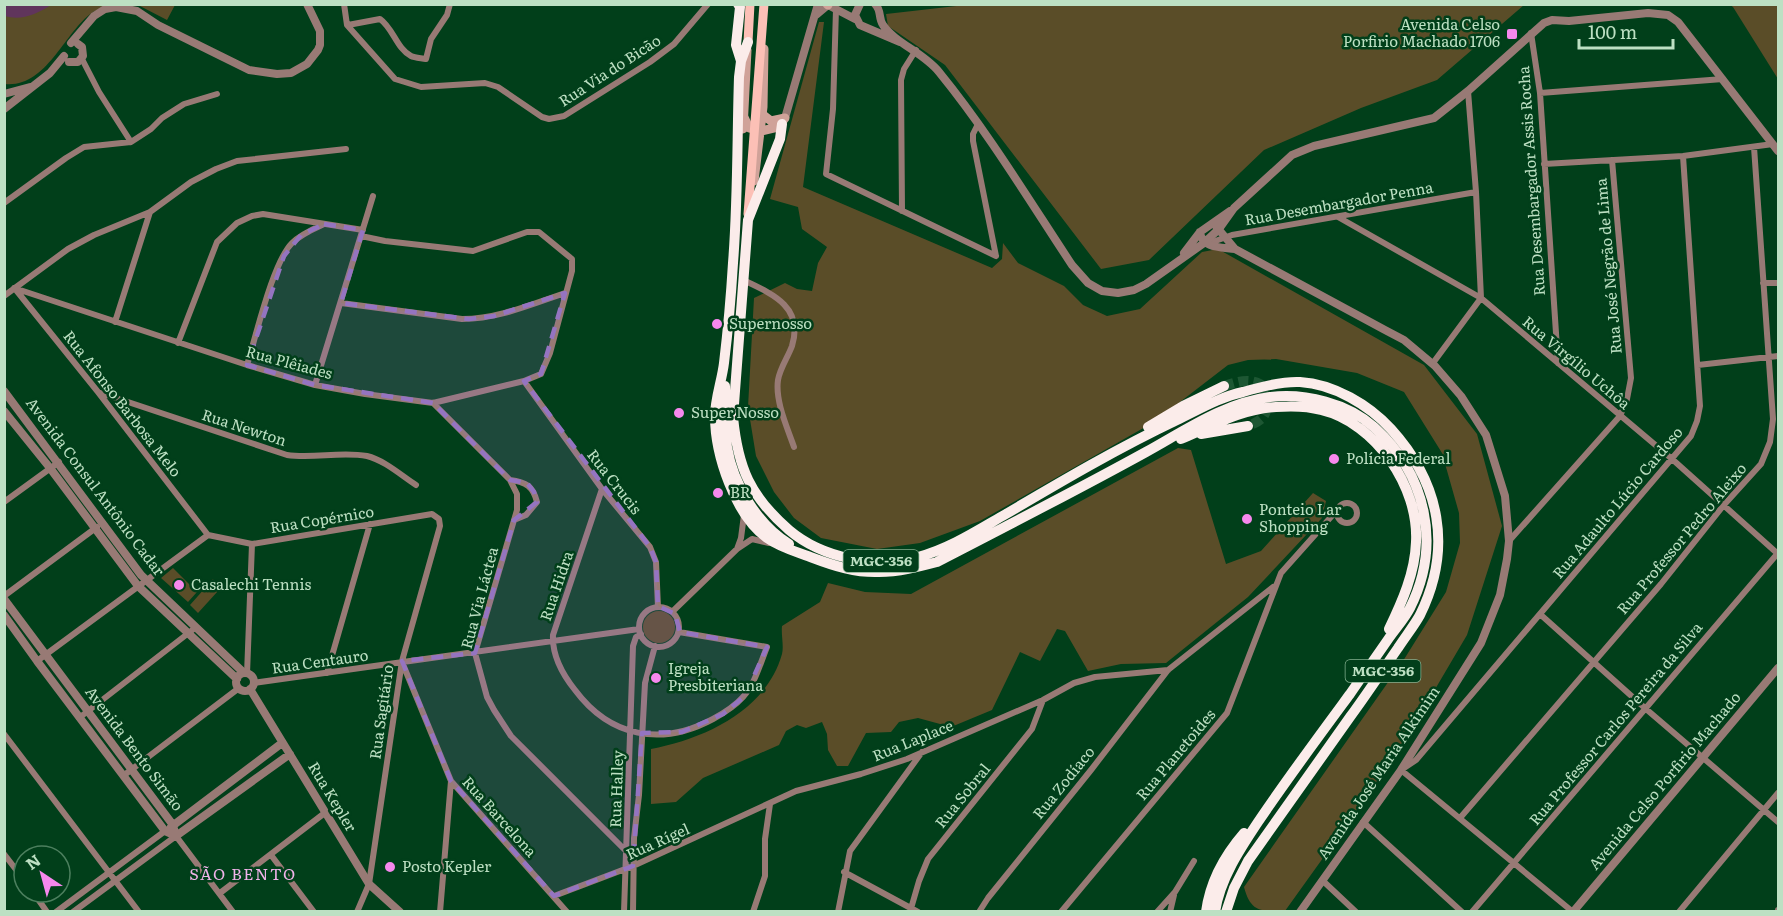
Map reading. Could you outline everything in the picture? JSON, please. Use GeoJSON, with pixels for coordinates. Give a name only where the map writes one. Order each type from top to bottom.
{"type":"FeatureCollection","features":[{"type":"Feature","properties":{"kind":"highway"},"geometry":{"type":"LineString","coordinates":[[742,5],[736,45],[744,66]]}},
{"type":"Feature","properties":{"kind":"highway","name":"MGC-356"},"geometry":{"type":"LineString","coordinates":[[748,42],[738,122],[738,212],[724,364],[727,446],[734,473],[747,499],[765,524],[783,540],[811,558],[830,565],[878,573],[903,571],[937,562],[1221,411],[1244,402],[1271,397],[1304,397],[1350,411],[1373,426],[1406,464],[1415,480],[1423,503],[1428,544],[1424,567],[1410,609],[1277,794],[1238,853],[1223,883],[1215,912]]}},
{"type":"Feature","properties":{"kind":"highway"},"geometry":{"type":"LineString","coordinates":[[748,220],[780,139],[784,121]]}},
{"type":"Feature","properties":{"kind":"highway","name":"MGC-356"},"geometry":{"type":"LineString","coordinates":[[748,220],[733,417],[736,446],[742,470],[773,516],[794,534],[828,552],[861,560],[902,561],[938,550],[994,521],[1110,454],[1213,403],[1239,392],[1300,382],[1346,395],[1378,414],[1415,460],[1427,482],[1434,502],[1438,533],[1437,561],[1419,616],[1365,697],[1248,861],[1234,888],[1226,912]]}},
{"type":"Feature","properties":{"kind":"highway"},"geometry":{"type":"LineString","coordinates":[[724,364],[715,415],[718,448],[723,468],[744,512],[758,531],[780,546],[811,558]]}},
{"type":"Feature","properties":{"kind":"highway"},"geometry":{"type":"LineString","coordinates":[[1110,454],[1183,406],[1224,386]]}},
{"type":"Feature","properties":{"kind":"highway"},"geometry":{"type":"LineString","coordinates":[[1147,452],[1235,415],[1259,408],[1301,407],[1322,410],[1343,418],[1366,433],[1383,451],[1406,489],[1413,508],[1416,543],[1409,582],[1374,660]]}},
{"type":"Feature","properties":{"kind":"highway"},"geometry":{"type":"LineString","coordinates":[[1192,435],[1248,426]]}},
{"type":"Feature","properties":{"kind":"highway"},"geometry":{"type":"LineString","coordinates":[[1206,912],[1214,880],[1221,864],[1277,794]]}},
{"type":"Feature","properties":{"kind":"main road","name":"MGC-356"},"geometry":{"type":"LineString","coordinates":[[757,131],[762,114],[764,4]]}},
{"type":"Feature","properties":{"kind":"main road","name":"MGC-356"},"geometry":{"type":"LineString","coordinates":[[742,5],[748,42]]}},
{"type":"Feature","properties":{"kind":"main road","name":"MGC-356"},"geometry":{"type":"LineString","coordinates":[[738,212],[744,66]]}},
{"type":"Feature","properties":{"kind":"main road"},"geometry":{"type":"LineString","coordinates":[[744,66],[762,70]]}},
{"type":"Feature","properties":{"kind":"main road","name":"MGC-356"},"geometry":{"type":"LineString","coordinates":[[748,220],[762,70]]}},
{"type":"Feature","properties":{"kind":"main road"},"geometry":{"type":"LineString","coordinates":[[762,114],[771,121],[784,121]]}},
{"type":"Feature","properties":{"kind":"main road"},"geometry":{"type":"LineString","coordinates":[[743,116],[746,124],[757,131],[774,130],[784,121]]}},
{"type":"Feature","properties":{"kind":"street"},"geometry":{"type":"LineString","coordinates":[[344,4],[347,25],[380,19],[388,24],[395,39],[410,56],[426,59],[431,39],[447,15],[450,4]]}},
{"type":"Feature","properties":{"kind":"street","name":"Rua Via do Bicão"},"geometry":{"type":"LineString","coordinates":[[347,25],[395,80],[421,87],[485,83],[498,87],[533,112],[549,119],[564,116],[650,62],[674,44],[708,4]]}},
{"type":"Feature","properties":{"kind":"street"},"geometry":{"type":"LineString","coordinates":[[784,121],[818,4]]}},
{"type":"Feature","properties":{"kind":"street"},"geometry":{"type":"LineString","coordinates":[[855,18],[855,11],[860,4]]}},
{"type":"Feature","properties":{"kind":"street"},"geometry":{"type":"LineString","coordinates":[[878,5],[880,18],[888,30],[937,69],[978,124],[1072,265],[1088,282],[1102,291],[1118,293],[1134,290],[1159,276],[1180,259],[1206,243],[1234,208]]}},
{"type":"Feature","properties":{"kind":"street"},"geometry":{"type":"LineString","coordinates":[[66,59],[64,50],[74,43],[99,12],[116,6],[137,10],[159,25],[249,70],[277,74],[291,73],[308,64],[318,50],[320,30],[308,6]]}},
{"type":"Feature","properties":{"kind":"street"},"geometry":{"type":"LineString","coordinates":[[816,16],[830,6]]}},
{"type":"Feature","properties":{"kind":"street"},"geometry":{"type":"LineString","coordinates":[[830,6],[855,18],[860,25],[884,37],[905,43]]}},
{"type":"Feature","properties":{"kind":"street"},"geometry":{"type":"LineString","coordinates":[[830,6],[833,109],[826,174],[996,256],[973,134],[978,124]]}},
{"type":"Feature","properties":{"kind":"street"},"geometry":{"type":"LineString","coordinates":[[1180,259],[1200,232],[1234,208],[1282,163],[1302,150],[1434,118],[1544,23],[1570,17],[1657,13],[1668,15],[1678,22],[1776,147]]}},
{"type":"Feature","properties":{"kind":"street"},"geometry":{"type":"LineString","coordinates":[[868,28],[876,25],[880,18]]}},
{"type":"Feature","properties":{"kind":"street","name":"Rua Desembargador Assis Rocha"},"geometry":{"type":"LineString","coordinates":[[1531,33],[1539,93],[1558,363]]}},
{"type":"Feature","properties":{"kind":"street"},"geometry":{"type":"LineString","coordinates":[[74,43],[83,50],[80,60],[131,142]]}},
{"type":"Feature","properties":{"kind":"street"},"geometry":{"type":"LineString","coordinates":[[902,211],[901,80],[904,69],[916,50]]}},
{"type":"Feature","properties":{"kind":"street"},"geometry":{"type":"LineString","coordinates":[[4,109],[66,59],[80,60]]}},
{"type":"Feature","properties":{"kind":"street"},"geometry":{"type":"LineString","coordinates":[[1539,93],[1723,78]]}},
{"type":"Feature","properties":{"kind":"street"},"geometry":{"type":"LineString","coordinates":[[4,94],[22,90],[39,82]]}},
{"type":"Feature","properties":{"kind":"street"},"geometry":{"type":"LineString","coordinates":[[1432,363],[1481,298],[1476,192],[1467,91]]}},
{"type":"Feature","properties":{"kind":"street"},"geometry":{"type":"LineString","coordinates":[[4,203],[84,147],[131,142],[184,104],[217,94]]}},
{"type":"Feature","properties":{"kind":"street"},"geometry":{"type":"LineString","coordinates":[[1544,164],[1683,156],[1754,147],[1776,147]]}},
{"type":"Feature","properties":{"kind":"street","name":"Rua Professor Pedro Aleixo"},"geometry":{"type":"LineString","coordinates":[[1460,818],[1761,464],[1770,442],[1773,419],[1754,147]]}},
{"type":"Feature","properties":{"kind":"street"},"geometry":{"type":"LineString","coordinates":[[4,296],[68,249],[94,235],[150,212],[190,182],[237,161],[345,149]]}},
{"type":"Feature","properties":{"kind":"street","name":"Rua Adaulto Lúcio Cardoso"},"geometry":{"type":"LineString","coordinates":[[1401,770],[1416,760],[1691,436],[1700,406],[1683,156]]}},
{"type":"Feature","properties":{"kind":"street","name":"Rua José Negrão de Lima"},"geometry":{"type":"LineString","coordinates":[[1509,541],[1620,416],[1627,399],[1631,378],[1612,160]]}},
{"type":"Feature","properties":{"kind":"street","name":"Rua Desembargador Penna"},"geometry":{"type":"LineString","coordinates":[[1206,243],[1476,192]]}},
{"type":"Feature","properties":{"kind":"street"},"geometry":{"type":"LineString","coordinates":[[315,385],[373,196]]}},
{"type":"Feature","properties":{"kind":"street"},"geometry":{"type":"LineString","coordinates":[[115,322],[150,212]]}},
{"type":"Feature","properties":{"kind":"street"},"geometry":{"type":"LineString","coordinates":[[178,343],[217,242],[237,223],[263,214],[362,233]]}},
{"type":"Feature","properties":{"kind":"street","name":"Rua Virgílio Uchôa"},"geometry":{"type":"LineString","coordinates":[[1338,217],[1481,298],[1672,459],[1778,553]]}},
{"type":"Feature","properties":{"kind":"street"},"geometry":{"type":"LineString","coordinates":[[247,365],[276,270],[290,244],[301,235],[324,224]]}},
{"type":"Feature","properties":{"kind":"street"},"geometry":{"type":"LineString","coordinates":[[1207,226],[1214,225],[1219,228]]}},
{"type":"Feature","properties":{"kind":"street","name":"Avenida José Maria Alkimim"},"geometry":{"type":"LineString","coordinates":[[1219,228],[1235,249]]}},
{"type":"Feature","properties":{"kind":"street","name":"Rua Plêiades"},"geometry":{"type":"LineString","coordinates":[[14,288],[247,365],[315,385],[365,394],[434,402],[524,381],[541,374],[550,353],[572,271],[572,259],[539,232],[527,231],[473,251],[385,242],[362,233]]}},
{"type":"Feature","properties":{"kind":"street"},"geometry":{"type":"LineString","coordinates":[[1200,232],[1201,239],[1206,243]]}},
{"type":"Feature","properties":{"kind":"street","name":"Avenida José Maria Alkimim"},"geometry":{"type":"LineString","coordinates":[[1206,243],[1235,249],[1404,340],[1432,363],[1456,389],[1486,435],[1505,496],[1509,541],[1500,595],[1481,643],[1401,770],[1300,912]]}},
{"type":"Feature","properties":{"kind":"street"},"geometry":{"type":"LineString","coordinates":[[743,280],[760,288],[791,310],[794,336],[778,381],[780,403],[794,447]]}},
{"type":"Feature","properties":{"kind":"street"},"geometry":{"type":"LineString","coordinates":[[1763,284],[1779,283]]}},
{"type":"Feature","properties":{"kind":"street","name":"Rua Afonso Barbosa Melo"},"geometry":{"type":"LineString","coordinates":[[14,288],[98,392],[208,535]]}},
{"type":"Feature","properties":{"kind":"street"},"geometry":{"type":"LineString","coordinates":[[341,303],[462,318],[480,318],[494,316],[565,293]]}},
{"type":"Feature","properties":{"kind":"street"},"geometry":{"type":"LineString","coordinates":[[1698,365],[1779,356]]}},
{"type":"Feature","properties":{"kind":"street","name":"Rua Crucis"},"geometry":{"type":"LineString","coordinates":[[524,381],[602,489],[650,547],[656,562],[658,607]]}},
{"type":"Feature","properties":{"kind":"street","name":"Avenida Consul Antônio Cadar"},"geometry":{"type":"LineString","coordinates":[[4,391],[146,580],[193,631]]}},
{"type":"Feature","properties":{"kind":"street","name":"Rua Newton"},"geometry":{"type":"LineString","coordinates":[[98,392],[287,455],[306,458],[343,454],[369,457],[416,485]]}},
{"type":"Feature","properties":{"kind":"street"},"geometry":{"type":"LineString","coordinates":[[434,402],[510,480],[527,483],[534,492],[537,502],[526,515],[514,520]]}},
{"type":"Feature","properties":{"kind":"street"},"geometry":{"type":"LineString","coordinates":[[5,414],[18,407]]}},
{"type":"Feature","properties":{"kind":"street","name":"Avenida Consul Antônio Cadar"},"geometry":{"type":"LineString","coordinates":[[5,414],[50,468],[138,586],[243,675],[251,676],[252,686]]}},
{"type":"Feature","properties":{"kind":"street"},"geometry":{"type":"LineString","coordinates":[[4,502],[58,462]]}},
{"type":"Feature","properties":{"kind":"street","name":"Rua Via Láctea"},"geometry":{"type":"LineString","coordinates":[[510,480],[517,494],[517,510],[475,653],[488,697],[511,736],[626,851]]}},
{"type":"Feature","properties":{"kind":"street","name":"Rua Hidra"},"geometry":{"type":"LineString","coordinates":[[602,489],[555,626],[553,642],[556,656],[566,677],[580,698],[602,718],[631,733],[667,734],[700,726],[723,714],[744,696],[755,679],[767,647],[679,632]]}},
{"type":"Feature","properties":{"kind":"street","name":"Rua Planetoides"},"geometry":{"type":"LineString","coordinates":[[1062,912],[1227,713],[1281,573],[1338,509]]}},
{"type":"Feature","properties":{"kind":"street"},"geometry":{"type":"LineString","coordinates":[[737,549],[742,534],[744,512]]}},
{"type":"Feature","properties":{"kind":"street","name":"Rua Copérnico"},"geometry":{"type":"LineString","coordinates":[[208,535],[252,544],[432,514],[439,519]]}},
{"type":"Feature","properties":{"kind":"street","name":"Rua Sagitário"},"geometry":{"type":"LineString","coordinates":[[357,912],[369,884],[402,661],[440,526],[439,519]]}},
{"type":"Feature","properties":{"kind":"street"},"geometry":{"type":"LineString","coordinates":[[4,597],[102,523]]}},
{"type":"Feature","properties":{"kind":"street"},"geometry":{"type":"LineString","coordinates":[[327,673],[370,524]]}},
{"type":"Feature","properties":{"kind":"street"},"geometry":{"type":"LineString","coordinates":[[37,661],[208,535]]}},
{"type":"Feature","properties":{"kind":"street"},"geometry":{"type":"LineString","coordinates":[[672,612],[737,549],[752,539],[780,546]]}},
{"type":"Feature","properties":{"kind":"street"},"geometry":{"type":"LineString","coordinates":[[123,776],[239,688],[243,675],[252,544]]}},
{"type":"Feature","properties":{"kind":"street","name":"Rua Professor Carlos Pereira da Silva"},"geometry":{"type":"LineString","coordinates":[[1473,912],[1778,553]]}},
{"type":"Feature","properties":{"kind":"street","name":"Rua Zodíaco"},"geometry":{"type":"LineString","coordinates":[[979,912],[988,897],[1168,670],[1275,586]]}},
{"type":"Feature","properties":{"kind":"street","name":"Avenida Bento Simão"},"geometry":{"type":"LineString","coordinates":[[4,597],[173,825],[176,836]]}},
{"type":"Feature","properties":{"kind":"street"},"geometry":{"type":"LineString","coordinates":[[677,618],[672,612],[658,607],[641,618],[640,631],[649,644],[656,646],[670,644],[679,632],[677,618],[681,605]]}},
{"type":"Feature","properties":{"kind":"street","name":"Avenida Bento Simão"},"geometry":{"type":"LineString","coordinates":[[4,615],[165,831],[176,836]]}},
{"type":"Feature","properties":{"kind":"street"},"geometry":{"type":"LineString","coordinates":[[1541,615],[1646,709],[1779,822]]}},
{"type":"Feature","properties":{"kind":"street"},"geometry":{"type":"LineString","coordinates":[[80,718],[193,631]]}},
{"type":"Feature","properties":{"kind":"street","name":"Rua Centauro"},"geometry":{"type":"LineString","coordinates":[[252,686],[402,661],[640,631]]}},
{"type":"Feature","properties":{"kind":"street","name":"Rua Halley"},"geometry":{"type":"LineString","coordinates":[[624,912],[633,646],[640,631]]}},
{"type":"Feature","properties":{"kind":"street","name":"Rua Halley"},"geometry":{"type":"LineString","coordinates":[[633,912],[633,866],[642,733],[648,669],[656,646]]}},
{"type":"Feature","properties":{"kind":"street","name":"Rua Barcelona"},"geometry":{"type":"LineString","coordinates":[[402,661],[451,781],[567,912]]}},
{"type":"Feature","properties":{"kind":"street","name":"Avenida Celso Porfirio Machado"},"geometry":{"type":"LineString","coordinates":[[1573,912],[1779,668]]}},
{"type":"Feature","properties":{"kind":"street","name":"Rua Laplace"},"geometry":{"type":"LineString","coordinates":[[770,804],[796,791],[861,774],[923,752],[1074,683],[1095,677],[1168,670]]}},
{"type":"Feature","properties":{"kind":"street"},"geometry":{"type":"LineString","coordinates":[[239,688],[246,691],[252,686]]}},
{"type":"Feature","properties":{"kind":"street","name":"Rua Kepler"},"geometry":{"type":"LineString","coordinates":[[252,686],[282,742],[369,884],[400,912]]}},
{"type":"Feature","properties":{"kind":"street","name":"Rua Sobral"},"geometry":{"type":"LineString","coordinates":[[913,910],[919,881],[928,859],[1032,729],[1042,699]]}},
{"type":"Feature","properties":{"kind":"street"},"geometry":{"type":"LineString","coordinates":[[6,738],[139,912]]}},
{"type":"Feature","properties":{"kind":"street"},"geometry":{"type":"LineString","coordinates":[[56,912],[282,742]]}},
{"type":"Feature","properties":{"kind":"street"},"geometry":{"type":"LineString","coordinates":[[838,912],[844,872],[853,845],[923,752]]}},
{"type":"Feature","properties":{"kind":"street"},"geometry":{"type":"LineString","coordinates":[[73,912],[290,754]]}},
{"type":"Feature","properties":{"kind":"street"},"geometry":{"type":"LineString","coordinates":[[1401,770],[1573,912]]}},
{"type":"Feature","properties":{"kind":"street"},"geometry":{"type":"LineString","coordinates":[[440,912],[451,781]]}},
{"type":"Feature","properties":{"kind":"street"},"geometry":{"type":"LineString","coordinates":[[1679,912],[1779,793]]}},
{"type":"Feature","properties":{"kind":"street"},"geometry":{"type":"LineString","coordinates":[[753,912],[765,876],[765,839],[770,804]]}},
{"type":"Feature","properties":{"kind":"street","name":"Rua Rígel"},"geometry":{"type":"LineString","coordinates":[[554,896],[633,866],[770,804]]}},
{"type":"Feature","properties":{"kind":"street"},"geometry":{"type":"LineString","coordinates":[[220,893],[326,812]]}},
{"type":"Feature","properties":{"kind":"street"},"geometry":{"type":"LineString","coordinates":[[1363,822],[1462,912]]}},
{"type":"Feature","properties":{"kind":"street"},"geometry":{"type":"LineString","coordinates":[[176,836],[233,912]]}},
{"type":"Feature","properties":{"kind":"street"},"geometry":{"type":"LineString","coordinates":[[271,855],[314,912]]}},
{"type":"Feature","properties":{"kind":"street"},"geometry":{"type":"LineString","coordinates":[[1157,912],[1174,892],[1194,861]]}},
{"type":"Feature","properties":{"kind":"street"},"geometry":{"type":"LineString","coordinates":[[844,872],[913,910]]}},
{"type":"Feature","properties":{"kind":"street"},"geometry":{"type":"LineString","coordinates":[[1322,880],[1356,912]]}},
{"type":"Feature","properties":{"kind":"street"},"geometry":{"type":"LineString","coordinates":[[1170,912],[1174,892]]}},
{"type":"Feature","properties":{"kind":"highlighted area"},"geometry":{"type":"Polygon","coordinates":[[[324,224],[363,230],[341,303],[469,319],[494,316],[565,293],[541,374],[524,381],[650,547],[656,562],[658,606],[675,614],[680,632],[767,647],[745,696],[723,714],[682,732],[642,733],[633,866],[554,896],[451,781],[402,661],[475,653],[514,520],[537,502],[534,492],[527,483],[510,480],[433,403],[315,385],[247,365],[284,256],[301,235],[324,224]]]}},
{"type":"Feature","properties":{"kind":"shaded area"},"geometry":{"type":"Polygon","coordinates":[[[974,4],[1524,5],[1437,80],[1361,108],[1264,150],[1149,260],[1101,269],[945,65],[888,26],[886,14],[974,4]]]}},
{"type":"Feature","properties":{"kind":"shaded area"},"geometry":{"type":"Polygon","coordinates":[[[4,5],[110,5],[89,15],[52,59],[31,78],[19,83],[5,84],[4,5]]]}},
{"type":"Feature","properties":{"kind":"shaded area"},"geometry":{"type":"Polygon","coordinates":[[[4,5],[51,5],[35,14],[17,18],[5,16],[4,5]]]}},
{"type":"Feature","properties":{"kind":"shaded area"},"geometry":{"type":"Polygon","coordinates":[[[138,5],[175,5],[167,20],[138,5]]]}},
{"type":"Feature","properties":{"kind":"shaded area"},"geometry":{"type":"Polygon","coordinates":[[[1730,5],[1778,5],[1778,79],[1733,7],[1730,5]]]}},
{"type":"Feature","properties":{"kind":"shaded area"},"geometry":{"type":"Polygon","coordinates":[[[819,22],[824,22],[803,187],[992,268],[1002,259],[1003,243],[1018,263],[1064,286],[1083,305],[1107,316],[1140,309],[1202,252],[1218,249],[1424,365],[1477,434],[1502,526],[1467,635],[1394,759],[1285,911],[1258,909],[1250,902],[1244,887],[1403,661],[1446,592],[1460,543],[1459,513],[1442,453],[1404,392],[1357,373],[1276,359],[1248,360],[1228,365],[1154,422],[980,521],[920,543],[877,549],[821,538],[794,518],[774,492],[756,456],[748,407],[754,298],[785,283],[797,289],[812,291],[818,263],[827,247],[802,229],[798,207],[770,199],[819,22]]]}},
{"type":"Feature","properties":{"kind":"shaded area"},"geometry":{"type":"Polygon","coordinates":[[[1178,448],[1191,450],[1226,564],[1261,551],[1313,493],[1326,501],[1322,518],[1248,597],[1166,663],[1121,664],[1088,671],[1065,631],[1057,629],[1040,661],[1020,652],[992,710],[951,727],[918,718],[899,722],[891,732],[866,733],[848,766],[837,766],[828,750],[827,734],[822,722],[806,728],[797,725],[786,731],[779,745],[703,778],[676,802],[651,804],[651,749],[712,730],[747,706],[774,674],[783,651],[782,626],[820,602],[828,583],[865,592],[911,594],[1178,448]]]}},
{"type":"Feature","properties":{"kind":"shaded area","name":"Casalechi Tennis"},"geometry":{"type":"Polygon","coordinates":[[[173,568],[197,592],[188,602],[161,578],[173,568]]]}},
{"type":"Feature","properties":{"kind":"shaded area"},"geometry":{"type":"Polygon","coordinates":[[[213,579],[218,591],[198,613],[190,605],[213,579]]]}},
{"type":"Feature","properties":{"kind":"shaded area"},"geometry":{"type":"Polygon","coordinates":[[[659,611],[670,616],[675,627],[670,638],[659,643],[648,638],[643,627],[648,616],[659,611]]]}},
{"type":"Feature","properties":{"kind":"tunnel"},"geometry":{"type":"LineString","coordinates":[[1224,386],[1246,381],[1260,384],[1265,398],[1265,414],[1248,426]]}},
{"type":"Feature","properties":{"kind":"place","name":"Avenida Celso Porfirio Machado 1706"},"geometry":{"type":"Point","coordinates":[1512,34]}},
{"type":"Feature","properties":{"kind":"place","name":"Supernosso"},"geometry":{"type":"Point","coordinates":[717,324]}},
{"type":"Feature","properties":{"kind":"place","name":"Super Nosso"},"geometry":{"type":"Point","coordinates":[679,413]}},
{"type":"Feature","properties":{"kind":"place","name":"Polícia Federal"},"geometry":{"type":"Point","coordinates":[1334,459]}},
{"type":"Feature","properties":{"kind":"place","name":"BR"},"geometry":{"type":"Point","coordinates":[718,493]}},
{"type":"Feature","properties":{"kind":"place","name":"Ponteio Lar Shopping"},"geometry":{"type":"Point","coordinates":[1247,519]}},
{"type":"Feature","properties":{"kind":"place","name":"Casalechi Tennis"},"geometry":{"type":"Point","coordinates":[179,585]}},
{"type":"Feature","properties":{"kind":"place","name":"Igreja Presbiteriana"},"geometry":{"type":"Point","coordinates":[656,678]}},
{"type":"Feature","properties":{"kind":"place","name":"Posto Kepler"},"geometry":{"type":"Point","coordinates":[390,867]}},
{"type":"Feature","properties":{"kind":"district","name":"SÃO BENTO"},"geometry":{"type":"Point","coordinates":[243,874]}}]}
